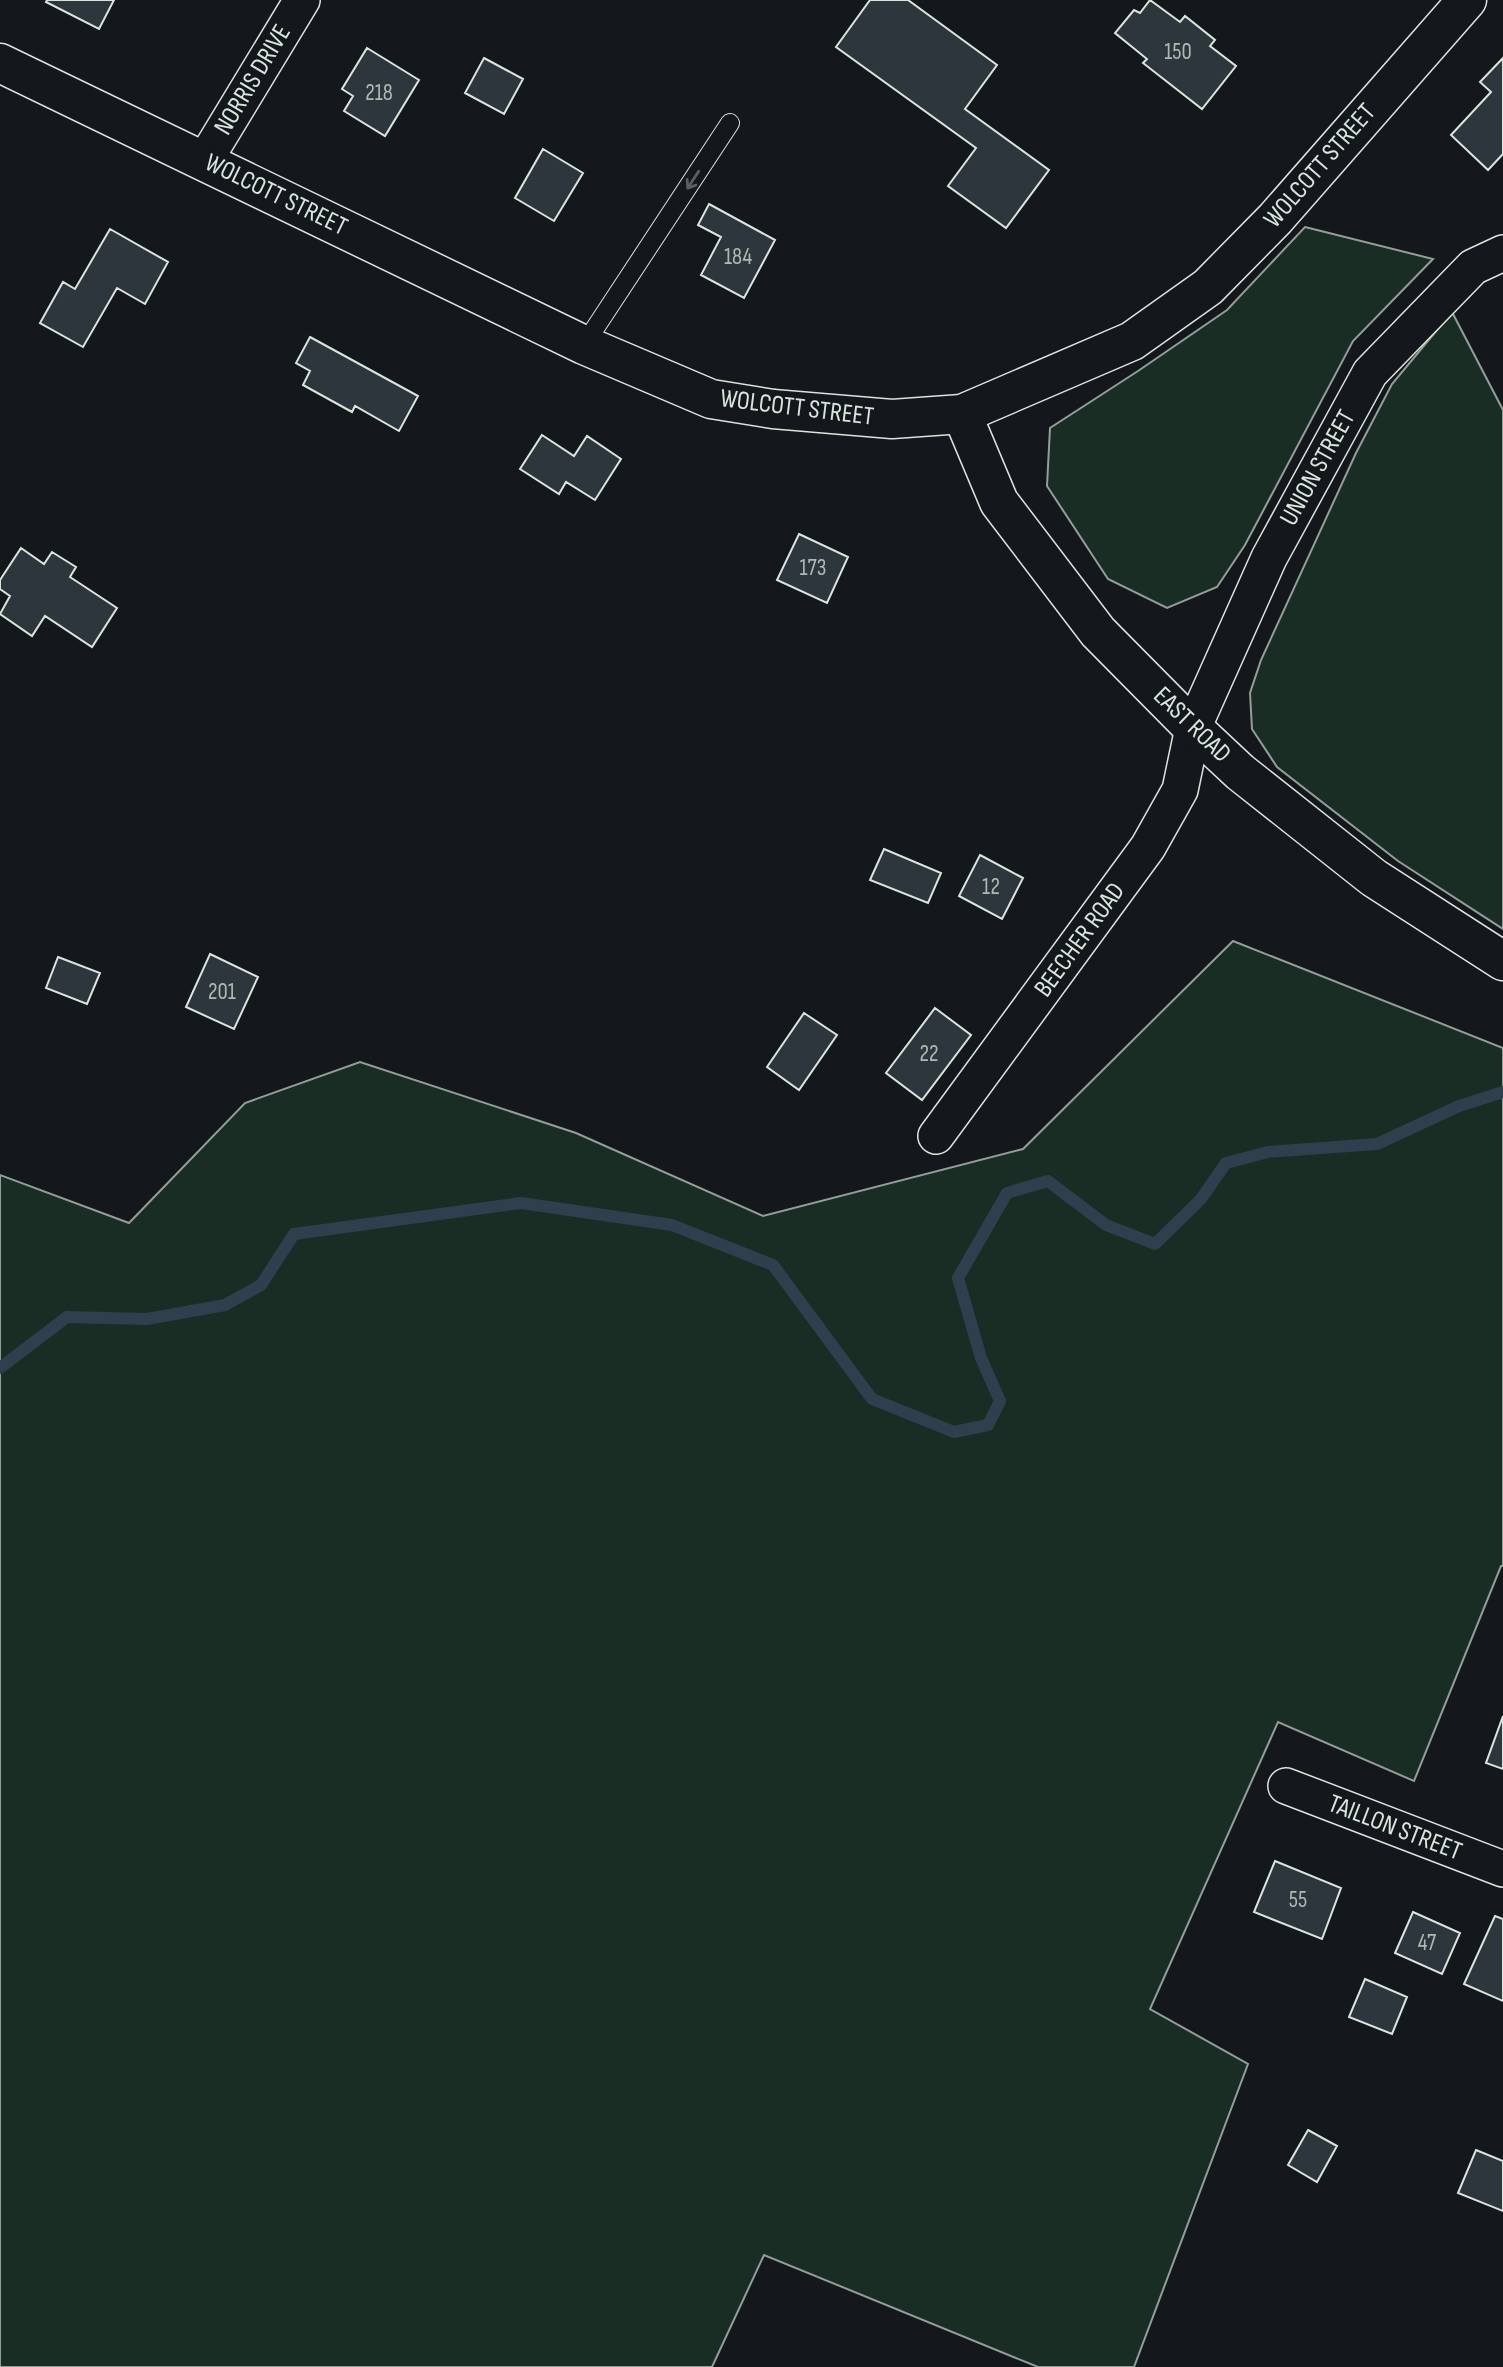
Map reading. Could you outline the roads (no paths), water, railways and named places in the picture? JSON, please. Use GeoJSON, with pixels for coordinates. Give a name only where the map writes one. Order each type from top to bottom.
{"type":"FeatureCollection","features":[{"type":"Feature","properties":{"kind":"main road","name":"WOLCOTT STREET"},"geometry":{"type":"LineString","coordinates":[[0,63],[584,345],[711,399],[773,409],[892,419],[962,414],[1132,341],[1208,287],[1275,219],[1466,0]]}},
{"type":"Feature","properties":{"kind":"main road","name":"EAST ROAD"},"geometry":{"type":"LineString","coordinates":[[962,414],[999,502],[1098,632],[1240,772],[1374,878],[1503,961]]}},
{"type":"Feature","properties":{"kind":"street","name":"NORRIS DRIVE"},"geometry":{"type":"LineString","coordinates":[[205,160],[302,0]]}},
{"type":"Feature","properties":{"kind":"street","name":"UNION STREET"},"geometry":{"type":"LineString","coordinates":[[1193,728],[1269,558],[1370,373],[1473,267],[1503,253]]}},
{"type":"Feature","properties":{"kind":"street","name":"BEECHER ROAD"},"geometry":{"type":"LineString","coordinates":[[936,1136],[1149,847],[1180,790],[1193,728]]}},
{"type":"Feature","properties":{"kind":"street","name":"TAILLON STREET"},"geometry":{"type":"LineString","coordinates":[[1286,1786],[1503,1869]]}},
{"type":"Feature","properties":{"kind":"lane"},"geometry":{"type":"LineString","coordinates":[[584,345],[730,123]]}},
{"type":"Feature","properties":{"kind":"waterway"},"geometry":{"type":"LineString","coordinates":[[0,1368],[67,1317],[147,1319],[225,1305],[261,1285],[294,1234],[521,1203],[672,1225],[773,1265],[872,1399],[954,1432],[988,1425],[1000,1401],[981,1358],[958,1278],[1007,1193],[1048,1181],[1106,1225],[1155,1244],[1201,1199],[1226,1163],[1268,1152],[1377,1144],[1459,1106],[1503,1092]]}}]}
